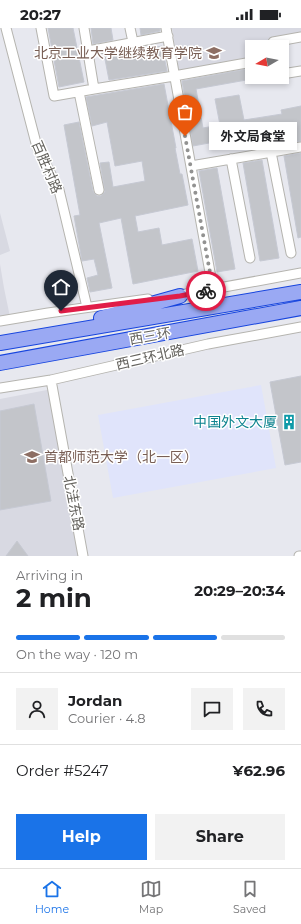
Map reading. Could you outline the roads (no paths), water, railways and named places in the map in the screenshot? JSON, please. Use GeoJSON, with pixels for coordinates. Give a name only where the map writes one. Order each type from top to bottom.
{"type":"FeatureCollection","features":[{"type":"Feature","properties":{"kind":"highway","name":"西三环"},"geometry":{"type":"LineString","coordinates":[[0,343],[301,292]]}},
{"type":"Feature","properties":{"kind":"highway"},"geometry":{"type":"LineString","coordinates":[[37,336],[180,296]]}},
{"type":"Feature","properties":{"kind":"highway","name":"西三环"},"geometry":{"type":"LineString","coordinates":[[0,363],[301,308]]}},
{"type":"Feature","properties":{"kind":"street","name":"百胜村路"},"geometry":{"type":"LineString","coordinates":[[6,28],[37,147],[59,190],[87,307]]}},
{"type":"Feature","properties":{"kind":"street"},"geometry":{"type":"LineString","coordinates":[[41,28],[54,96],[245,63]]}},
{"type":"Feature","properties":{"kind":"street"},"geometry":{"type":"LineString","coordinates":[[84,28],[94,89]]}},
{"type":"Feature","properties":{"kind":"street"},"geometry":{"type":"LineString","coordinates":[[130,28],[133,42]]}},
{"type":"Feature","properties":{"kind":"street"},"geometry":{"type":"LineString","coordinates":[[88,51],[133,42],[167,32],[213,289]]}},
{"type":"Feature","properties":{"kind":"street"},"geometry":{"type":"LineString","coordinates":[[284,40],[301,37]]}},
{"type":"Feature","properties":{"kind":"street"},"geometry":{"type":"LineString","coordinates":[[289,73],[301,70]]}},
{"type":"Feature","properties":{"kind":"street"},"geometry":{"type":"LineString","coordinates":[[80,92],[99,190]]}},
{"type":"Feature","properties":{"kind":"street"},"geometry":{"type":"LineString","coordinates":[[191,166],[301,147]]}},
{"type":"Feature","properties":{"kind":"street"},"geometry":{"type":"LineString","coordinates":[[271,152],[291,253]]}},
{"type":"Feature","properties":{"kind":"street"},"geometry":{"type":"LineString","coordinates":[[231,159],[250,258]]}},
{"type":"Feature","properties":{"kind":"street"},"geometry":{"type":"LineString","coordinates":[[0,321],[87,307],[180,296],[301,273]]}},
{"type":"Feature","properties":{"kind":"street","name":"西三环北路"},"geometry":{"type":"LineString","coordinates":[[0,388],[51,380],[208,344],[301,326]]}},
{"type":"Feature","properties":{"kind":"street","name":"北洼东路"},"geometry":{"type":"LineString","coordinates":[[51,380],[83,556]]}},
{"type":"Feature","properties":{"kind":"place","name":"北京工业大学继续教育学院"},"geometry":{"type":"Point","coordinates":[214,53]}},
{"type":"Feature","properties":{"kind":"place","name":"外文局食堂"},"geometry":{"type":"Point","coordinates":[185,136]}},
{"type":"Feature","properties":{"kind":"place","name":"中国外文大厦"},"geometry":{"type":"Point","coordinates":[289,422]}},
{"type":"Feature","properties":{"kind":"place","name":"首都师范大学（北一区）"},"geometry":{"type":"Point","coordinates":[32,457]}}]}
